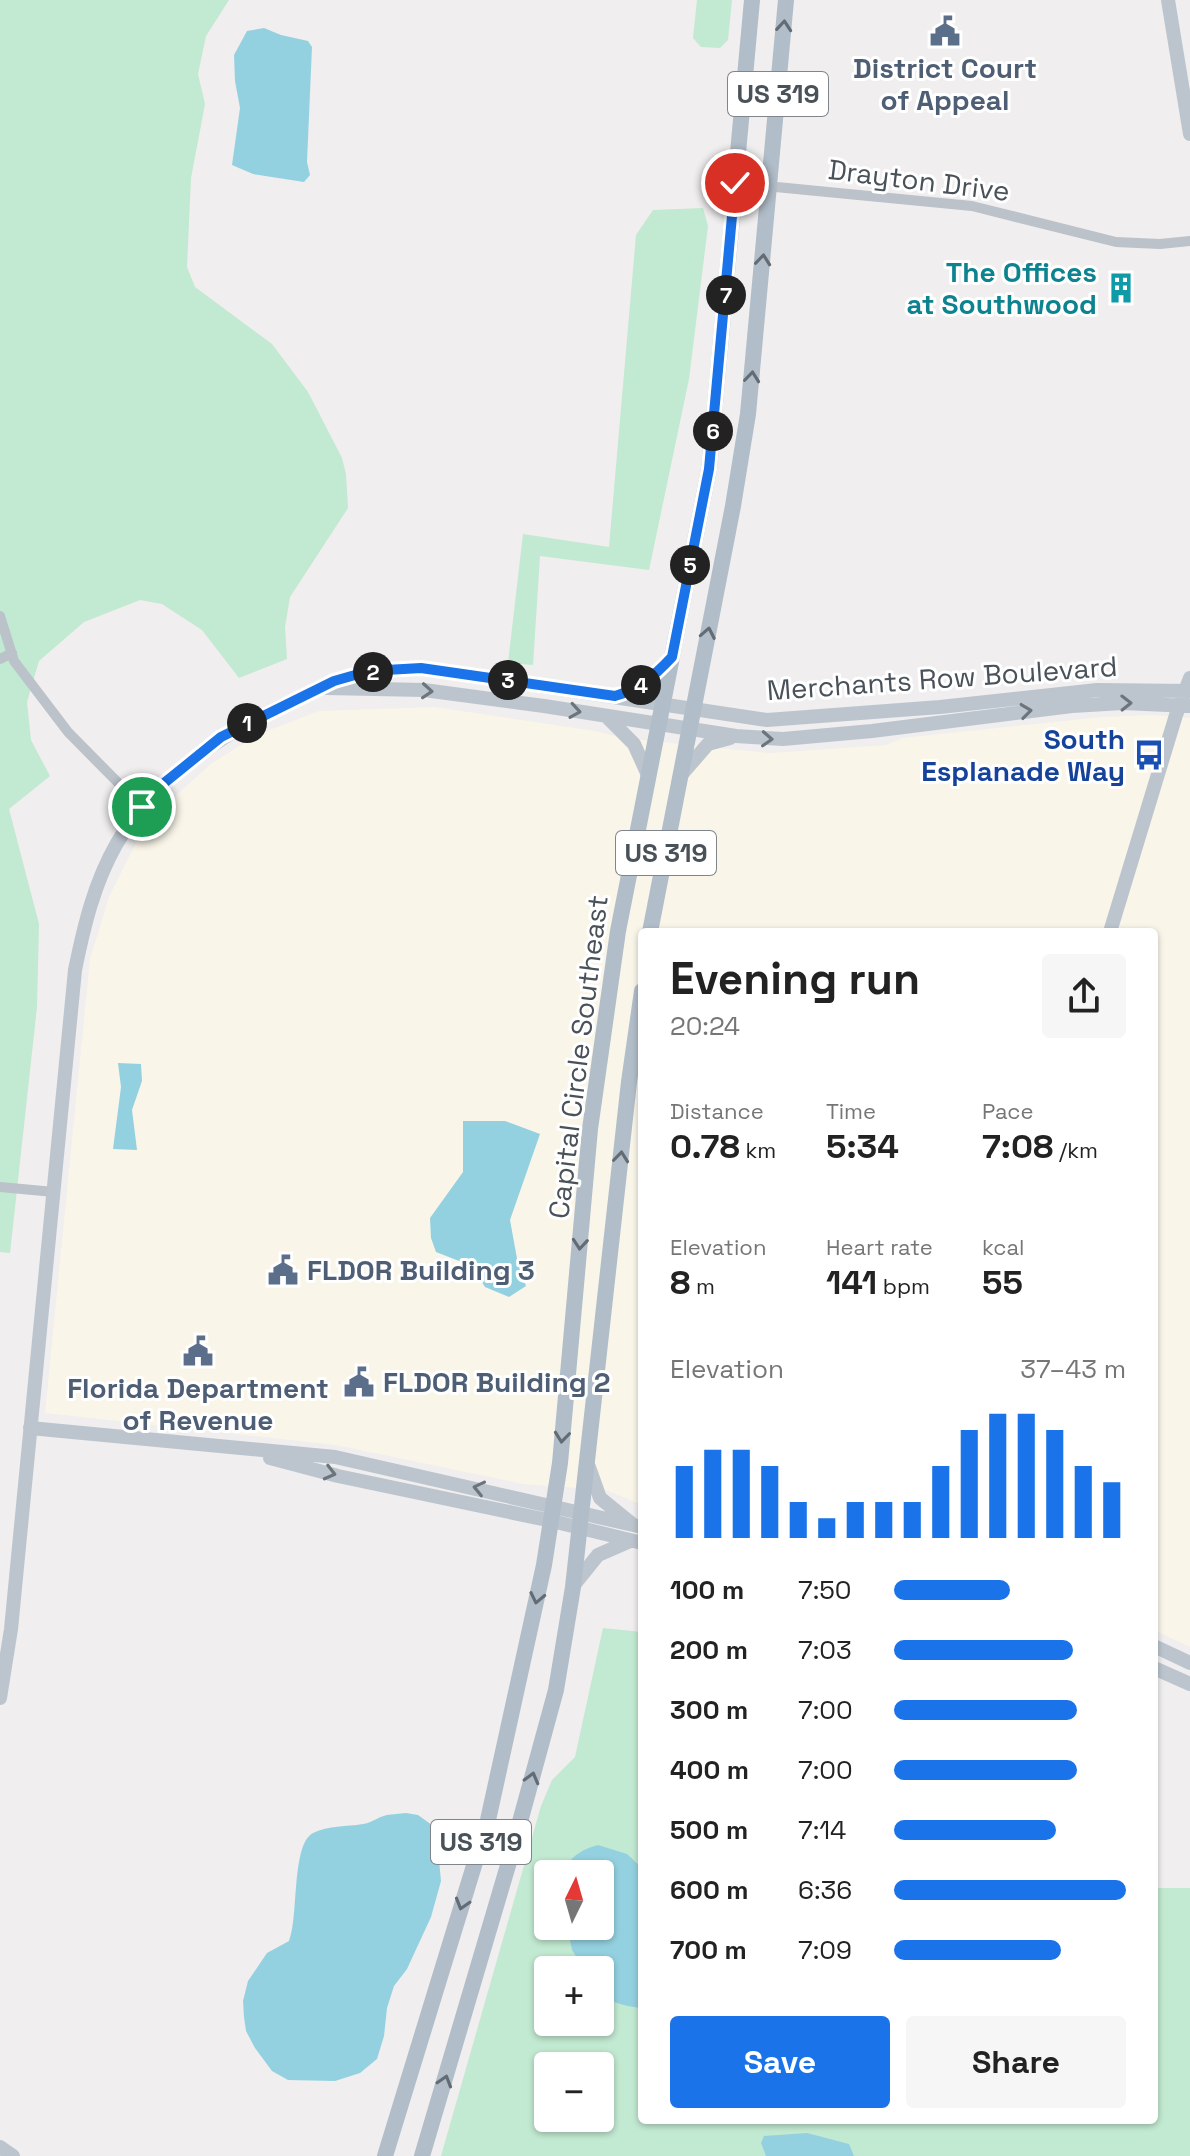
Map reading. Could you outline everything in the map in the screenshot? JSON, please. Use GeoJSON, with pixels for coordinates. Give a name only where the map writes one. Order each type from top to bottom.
{"type":"FeatureCollection","features":[{"type":"Feature","properties":{"kind":"main road","name":"Capital Circle Southeast"},"geometry":{"type":"LineString","coordinates":[[385,2156],[488,1820],[554,1514],[590,1129],[618,931],[709,469],[752,0]]}},
{"type":"Feature","properties":{"kind":"main road","name":"Capital Circle Southeast"},"geometry":{"type":"LineString","coordinates":[[651,928],[748,414],[786,0]]}},
{"type":"Feature","properties":{"kind":"main road","name":"Capital Circle Southeast"},"geometry":{"type":"LineString","coordinates":[[422,2156],[556,1690],[573,1587],[638,1019]]}},
{"type":"Feature","properties":{"kind":"street"},"geometry":{"type":"LineString","coordinates":[[1168,0],[1190,134]]}},
{"type":"Feature","properties":{"kind":"street","name":"Drayton Drive"},"geometry":{"type":"LineString","coordinates":[[735,183],[972,206],[1116,242],[1160,244],[1190,241]]}},
{"type":"Feature","properties":{"kind":"street"},"geometry":{"type":"LineString","coordinates":[[0,616],[14,661],[68,732],[142,807]]}},
{"type":"Feature","properties":{"kind":"street"},"geometry":{"type":"LineString","coordinates":[[0,659],[12,653]]}},
{"type":"Feature","properties":{"kind":"street"},"geometry":{"type":"LineString","coordinates":[[615,696],[643,684],[672,657]]}},
{"type":"Feature","properties":{"kind":"street","name":"Merchants Row Boulevard"},"geometry":{"type":"LineString","coordinates":[[0,1698],[11,1629],[69,1018],[85,921],[98,882],[117,843],[153,792],[221,737],[267,712],[355,675],[386,670],[421,668],[767,720],[1097,690],[1187,694]]}},
{"type":"Feature","properties":{"kind":"street","name":"Merchants Row Boulevard"},"geometry":{"type":"LineString","coordinates":[[321,687],[424,690],[736,736],[783,739],[1187,694]]}},
{"type":"Feature","properties":{"kind":"street"},"geometry":{"type":"LineString","coordinates":[[1111,928],[1187,694]]}},
{"type":"Feature","properties":{"kind":"street"},"geometry":{"type":"LineString","coordinates":[[890,711],[893,728]]}},
{"type":"Feature","properties":{"kind":"street"},"geometry":{"type":"LineString","coordinates":[[606,716],[634,744],[648,775]]}},
{"type":"Feature","properties":{"kind":"street"},"geometry":{"type":"LineString","coordinates":[[682,774],[708,744],[736,736]]}},
{"type":"Feature","properties":{"kind":"street"},"geometry":{"type":"LineString","coordinates":[[0,1187],[54,1192]]}},
{"type":"Feature","properties":{"kind":"street"},"geometry":{"type":"LineString","coordinates":[[30,1428],[335,1457],[579,1520],[638,1527]]}},
{"type":"Feature","properties":{"kind":"street"},"geometry":{"type":"LineString","coordinates":[[587,1461],[600,1498],[638,1526]]}},
{"type":"Feature","properties":{"kind":"street"},"geometry":{"type":"LineString","coordinates":[[579,1520],[636,1542]]}},
{"type":"Feature","properties":{"kind":"street"},"geometry":{"type":"LineString","coordinates":[[573,1587],[598,1555],[636,1542]]}},
{"type":"Feature","properties":{"kind":"street"},"geometry":{"type":"LineString","coordinates":[[1158,1648],[1190,1663]]}},
{"type":"Feature","properties":{"kind":"street"},"geometry":{"type":"LineString","coordinates":[[1158,1670],[1190,1684]]}},
{"type":"Feature","properties":{"kind":"street"},"geometry":{"type":"LineString","coordinates":[[0,2147],[13,2156]]}},
{"type":"Feature","properties":{"kind":"shaded area"},"geometry":{"type":"Polygon","coordinates":[[[435,707],[595,731],[622,738],[770,753],[886,745],[902,738],[1102,717],[1152,715],[1190,718],[1190,1647],[1158,1632],[1158,928],[638,928],[638,1503],[606,1490],[523,1484],[336,1445],[45,1413],[90,959],[109,897],[136,843],[172,799],[212,763],[259,734],[319,711],[435,707]]]}},
{"type":"Feature","properties":{"kind":"green space"},"geometry":{"type":"Polygon","coordinates":[[[0,0],[229,0],[206,36],[198,74],[205,104],[191,178],[187,267],[195,287],[272,344],[308,392],[342,458],[348,508],[290,597],[285,627],[287,659],[239,678],[202,630],[162,604],[140,600],[84,622],[39,661],[27,702],[31,740],[50,776],[9,809],[39,924],[37,1007],[10,1253],[0,1252],[0,0]]]}},
{"type":"Feature","properties":{"kind":"green space"},"geometry":{"type":"Polygon","coordinates":[[[697,0],[732,0],[728,40],[720,48],[701,47],[693,38],[697,0]]]}},
{"type":"Feature","properties":{"kind":"green space"},"geometry":{"type":"Polygon","coordinates":[[[703,208],[708,226],[689,379],[649,570],[540,556],[533,665],[508,663],[523,534],[609,547],[636,235],[653,210],[703,208]]]}},
{"type":"Feature","properties":{"kind":"green space"},"geometry":{"type":"Polygon","coordinates":[[[603,1628],[638,1632],[638,2124],[1158,2124],[1158,1888],[1190,1888],[1190,2156],[441,2156],[541,1806],[552,1780],[575,1757],[603,1628]]]}},
{"type":"Feature","properties":{"kind":"water"},"geometry":{"type":"Polygon","coordinates":[[[264,28],[308,41],[312,47],[307,162],[310,175],[304,182],[253,174],[232,165],[240,108],[234,55],[247,31],[264,28]]]}},
{"type":"Feature","properties":{"kind":"water"},"geometry":{"type":"Polygon","coordinates":[[[118,1063],[141,1064],[142,1081],[132,1110],[137,1150],[113,1149],[121,1087],[118,1063]]]}},
{"type":"Feature","properties":{"kind":"water"},"geometry":{"type":"Polygon","coordinates":[[[463,1121],[505,1121],[540,1134],[510,1220],[518,1264],[526,1286],[509,1297],[485,1287],[472,1266],[436,1252],[431,1238],[430,1218],[463,1172],[463,1121]]]}},
{"type":"Feature","properties":{"kind":"water"},"geometry":{"type":"Polygon","coordinates":[[[387,1815],[418,1815],[436,1828],[441,1881],[431,1917],[407,1969],[394,1986],[377,2059],[360,2073],[335,2081],[288,2080],[272,2071],[255,2048],[246,2031],[243,2001],[248,1981],[267,1953],[289,1941],[298,1866],[306,1840],[313,1833],[325,1829],[363,1824],[387,1815]]]}},
{"type":"Feature","properties":{"kind":"water"},"geometry":{"type":"Polygon","coordinates":[[[598,1845],[627,1854],[638,1864],[638,2007],[614,2001],[614,1956],[576,1956],[572,1950],[570,1940],[614,1940],[614,1860],[571,1860],[598,1845]]]}},
{"type":"Feature","properties":{"kind":"water"},"geometry":{"type":"Polygon","coordinates":[[[807,2133],[849,2144],[854,2156],[766,2156],[761,2143],[764,2136],[807,2133]]]}},
{"type":"Feature","properties":{"kind":"place","name":"District Court of Appeal"},"geometry":{"type":"Point","coordinates":[945,31]}},
{"type":"Feature","properties":{"kind":"place","name":"The Offices at Southwood"},"geometry":{"type":"Point","coordinates":[1121,288]}},
{"type":"Feature","properties":{"kind":"place","name":"South Esplanade Way"},"geometry":{"type":"Point","coordinates":[1149,755]}},
{"type":"Feature","properties":{"kind":"place","name":"FLDOR Building 3"},"geometry":{"type":"Point","coordinates":[283,1270]}},
{"type":"Feature","properties":{"kind":"place","name":"Florida Department of Revenue"},"geometry":{"type":"Point","coordinates":[198,1351]}},
{"type":"Feature","properties":{"kind":"place","name":"FLDOR Building 2"},"geometry":{"type":"Point","coordinates":[359,1382]}},
{"type":"Feature","properties":{"kind":"route"},"geometry":{"type":"LineString","coordinates":[[142,807],[153,792],[221,737],[267,712],[334,681],[355,675],[421,668],[615,696],[631,691],[655,675],[672,657],[709,469],[735,183]]}}]}
